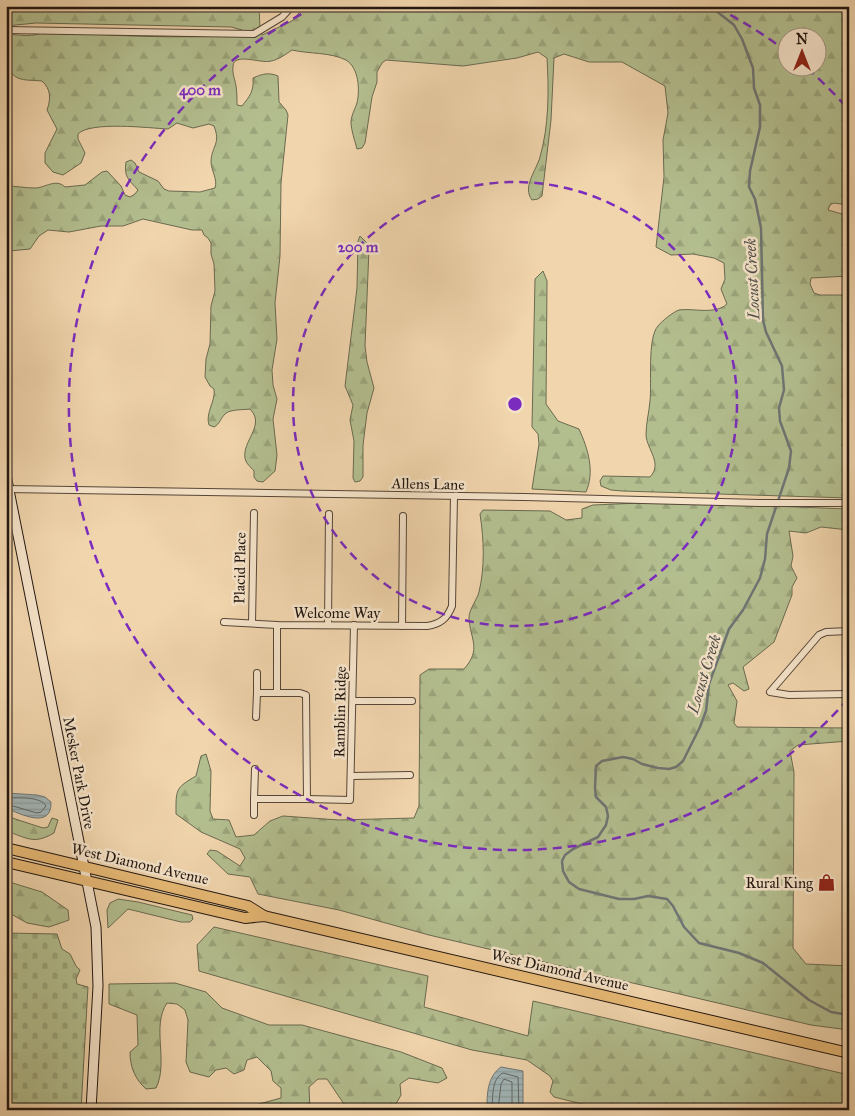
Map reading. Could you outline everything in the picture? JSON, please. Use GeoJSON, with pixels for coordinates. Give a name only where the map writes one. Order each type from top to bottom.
{"type":"FeatureCollection","features":[{"type":"Feature","properties":{"kind":"main road","name":"West Diamond Avenue"},"geometry":{"type":"LineString","coordinates":[[6,848],[248,906],[264,916],[849,1053]]}},
{"type":"Feature","properties":{"kind":"main road","name":"West Diamond Avenue"},"geometry":{"type":"LineString","coordinates":[[6,862],[245,918],[264,916]]}},
{"type":"Feature","properties":{"kind":"street"},"geometry":{"type":"LineString","coordinates":[[6,30],[254,34],[282,17],[292,6]]}},
{"type":"Feature","properties":{"kind":"street","name":"Mesker Park Drive"},"geometry":{"type":"LineString","coordinates":[[6,475],[87,881],[97,941],[97,993],[91,1110]]}},
{"type":"Feature","properties":{"kind":"street","name":"Allens Lane"},"geometry":{"type":"LineString","coordinates":[[8,489],[849,503]]}},
{"type":"Feature","properties":{"kind":"street","name":"Welcome Way"},"geometry":{"type":"LineString","coordinates":[[224,622],[328,626],[427,626],[442,622],[452,606],[454,496]]}},
{"type":"Feature","properties":{"kind":"street","name":"Placid Place"},"geometry":{"type":"LineString","coordinates":[[252,623],[254,513]]}},
{"type":"Feature","properties":{"kind":"street"},"geometry":{"type":"LineString","coordinates":[[328,626],[329,514]]}},
{"type":"Feature","properties":{"kind":"street"},"geometry":{"type":"LineString","coordinates":[[402,626],[403,516]]}},
{"type":"Feature","properties":{"kind":"street"},"geometry":{"type":"LineString","coordinates":[[277,624],[278,692]]}},
{"type":"Feature","properties":{"kind":"street","name":"Ramblin Ridge"},"geometry":{"type":"LineString","coordinates":[[307,799],[350,800],[354,625]]}},
{"type":"Feature","properties":{"kind":"street"},"geometry":{"type":"LineString","coordinates":[[849,631],[826,632],[819,635],[770,692],[789,695],[849,694]]}},
{"type":"Feature","properties":{"kind":"street"},"geometry":{"type":"LineString","coordinates":[[256,716],[257,673]]}},
{"type":"Feature","properties":{"kind":"street"},"geometry":{"type":"LineString","coordinates":[[254,799],[307,799],[306,695],[278,692],[257,693]]}},
{"type":"Feature","properties":{"kind":"street"},"geometry":{"type":"LineString","coordinates":[[353,701],[412,701]]}},
{"type":"Feature","properties":{"kind":"street"},"geometry":{"type":"LineString","coordinates":[[254,769],[254,815]]}},
{"type":"Feature","properties":{"kind":"street"},"geometry":{"type":"LineString","coordinates":[[352,776],[410,775]]}},
{"type":"Feature","properties":{"kind":"green space"},"geometry":{"type":"Polygon","coordinates":[[[6,6],[258,6],[262,35],[292,21],[305,6],[849,6],[849,205],[834,203],[830,205],[828,210],[849,216],[849,276],[811,278],[810,284],[814,293],[820,295],[849,295],[849,498],[622,491],[611,490],[601,486],[600,481],[603,476],[650,477],[654,472],[655,462],[646,435],[650,405],[652,340],[658,326],[679,310],[710,310],[727,304],[721,289],[725,279],[724,263],[714,258],[693,254],[671,255],[656,247],[664,177],[663,140],[668,113],[665,86],[622,62],[589,62],[564,54],[554,58],[551,120],[542,196],[532,200],[528,190],[529,184],[543,145],[548,108],[547,58],[538,52],[517,58],[463,66],[386,60],[377,72],[377,82],[372,97],[365,143],[362,148],[357,149],[351,122],[357,103],[358,80],[354,68],[346,60],[340,57],[292,50],[279,58],[267,62],[243,59],[235,62],[233,72],[237,105],[242,106],[249,96],[253,86],[253,78],[272,74],[278,76],[279,102],[288,115],[281,183],[280,256],[275,303],[277,339],[272,370],[273,385],[277,399],[273,419],[277,455],[275,471],[263,482],[257,481],[254,477],[254,471],[247,464],[245,458],[247,445],[256,421],[250,409],[230,411],[225,414],[216,426],[209,425],[208,416],[214,398],[214,389],[205,377],[206,359],[210,344],[211,306],[215,291],[211,243],[202,230],[192,230],[143,219],[123,226],[101,226],[69,232],[48,230],[39,236],[30,249],[9,251],[6,254],[6,186],[39,188],[54,183],[62,184],[65,187],[85,185],[102,172],[107,171],[121,186],[125,195],[130,197],[138,190],[126,175],[126,162],[131,160],[135,163],[139,172],[158,181],[164,189],[169,191],[200,192],[215,188],[216,181],[211,161],[217,137],[214,126],[209,124],[193,128],[177,123],[168,129],[120,126],[94,128],[78,134],[78,139],[85,153],[81,163],[63,175],[53,172],[45,163],[45,153],[57,129],[47,110],[50,98],[49,91],[42,81],[21,79],[13,75],[6,59],[6,34],[32,35],[46,31],[120,36],[194,37],[244,35],[242,30],[231,27],[36,23],[6,26],[6,6]]]}},
{"type":"Feature","properties":{"kind":"green space"},"geometry":{"type":"Polygon","coordinates":[[[360,236],[368,244],[369,249],[365,346],[374,388],[367,413],[363,445],[363,477],[360,481],[355,482],[353,478],[354,441],[350,420],[353,405],[345,386],[357,288],[358,241],[360,236]]]}},
{"type":"Feature","properties":{"kind":"green space"},"geometry":{"type":"Polygon","coordinates":[[[543,271],[547,281],[546,404],[558,421],[579,429],[585,444],[590,468],[589,484],[586,492],[532,489],[539,444],[538,434],[532,427],[535,279],[543,271]]]}},
{"type":"Feature","properties":{"kind":"green space"},"geometry":{"type":"Polygon","coordinates":[[[664,502],[849,509],[849,530],[821,527],[806,533],[789,531],[793,556],[791,566],[797,578],[792,587],[792,595],[774,642],[743,667],[749,689],[744,691],[733,683],[728,685],[737,701],[734,723],[737,727],[849,728],[849,741],[798,745],[790,751],[794,772],[793,948],[806,964],[849,966],[849,1030],[811,1025],[429,935],[339,910],[258,894],[250,877],[228,874],[207,854],[210,850],[217,851],[240,866],[245,858],[240,849],[201,832],[176,814],[178,790],[196,776],[201,756],[206,754],[211,771],[210,811],[213,819],[229,820],[236,837],[254,835],[270,821],[283,816],[339,820],[414,818],[419,806],[420,675],[429,669],[464,669],[473,656],[474,644],[469,618],[470,611],[479,592],[482,573],[483,544],[480,514],[483,510],[550,511],[566,520],[582,518],[582,509],[593,505],[664,502]]]}},
{"type":"Feature","properties":{"kind":"green space"},"geometry":{"type":"Polygon","coordinates":[[[6,816],[43,828],[48,827],[52,818],[58,820],[54,833],[41,839],[30,839],[6,831],[6,816]]]}},
{"type":"Feature","properties":{"kind":"green space"},"geometry":{"type":"Polygon","coordinates":[[[6,881],[42,892],[68,910],[69,920],[49,927],[27,923],[6,911],[6,881]]]}},
{"type":"Feature","properties":{"kind":"green space"},"geometry":{"type":"Polygon","coordinates":[[[118,899],[192,915],[193,919],[190,922],[181,922],[128,909],[108,928],[107,910],[110,903],[118,899]]]}},
{"type":"Feature","properties":{"kind":"green space"},"geometry":{"type":"Polygon","coordinates":[[[214,927],[428,976],[424,1007],[528,1036],[533,1001],[849,1075],[849,1110],[613,1110],[554,1097],[550,1092],[553,1081],[550,1076],[527,1060],[472,1050],[199,971],[197,945],[214,927]]]}},
{"type":"Feature","properties":{"kind":"green space"},"geometry":{"type":"Polygon","coordinates":[[[6,933],[57,934],[62,949],[70,954],[80,970],[76,979],[77,984],[88,987],[81,1110],[6,1110],[6,933]]]}},
{"type":"Feature","properties":{"kind":"green space"},"geometry":{"type":"Polygon","coordinates":[[[175,983],[206,992],[222,1008],[269,1025],[302,1025],[401,1052],[442,1068],[447,1078],[438,1083],[409,1078],[400,1084],[401,1095],[396,1104],[366,1109],[344,1104],[327,1079],[318,1079],[309,1087],[310,1110],[237,1110],[281,1098],[281,1088],[273,1081],[271,1071],[257,1057],[247,1060],[244,1070],[234,1074],[226,1068],[216,1070],[209,1077],[190,1072],[186,1062],[188,1020],[185,1010],[177,1004],[167,1003],[162,1012],[160,1022],[160,1078],[156,1088],[146,1089],[136,1077],[130,1057],[130,1052],[138,1045],[137,1015],[109,1004],[109,984],[175,983]]]}},
{"type":"Feature","properties":{"kind":"water"},"geometry":{"type":"Polygon","coordinates":[[[6,793],[45,797],[51,802],[50,811],[41,818],[19,814],[6,808],[6,793]]]}},
{"type":"Feature","properties":{"kind":"water"},"geometry":{"type":"Polygon","coordinates":[[[501,1067],[523,1071],[523,1110],[487,1110],[490,1081],[501,1067]]]}},
{"type":"Feature","properties":{"kind":"waterway","name":"Locust Creek"},"geometry":{"type":"LineString","coordinates":[[710,6],[734,25],[742,39],[753,68],[754,88],[760,105],[760,127],[750,171],[749,187],[755,199],[761,228],[763,320],[766,332],[782,366],[784,390],[779,408],[780,421],[791,451],[789,468],[767,534],[765,559],[760,578],[743,610],[729,629],[709,684],[706,711],[683,761],[676,767],[669,769],[642,764],[633,759],[623,757],[602,761],[596,766],[596,797],[606,807],[608,816],[606,825],[598,837],[565,855],[562,861],[563,871],[569,882],[579,889],[619,899],[634,899],[648,896],[667,899],[684,927],[699,943],[739,953],[763,963],[809,1000],[831,1012],[849,1015]]}},
{"type":"Feature","properties":{"kind":"place","name":"Rural King"},"geometry":{"type":"Point","coordinates":[827,883]}}]}
